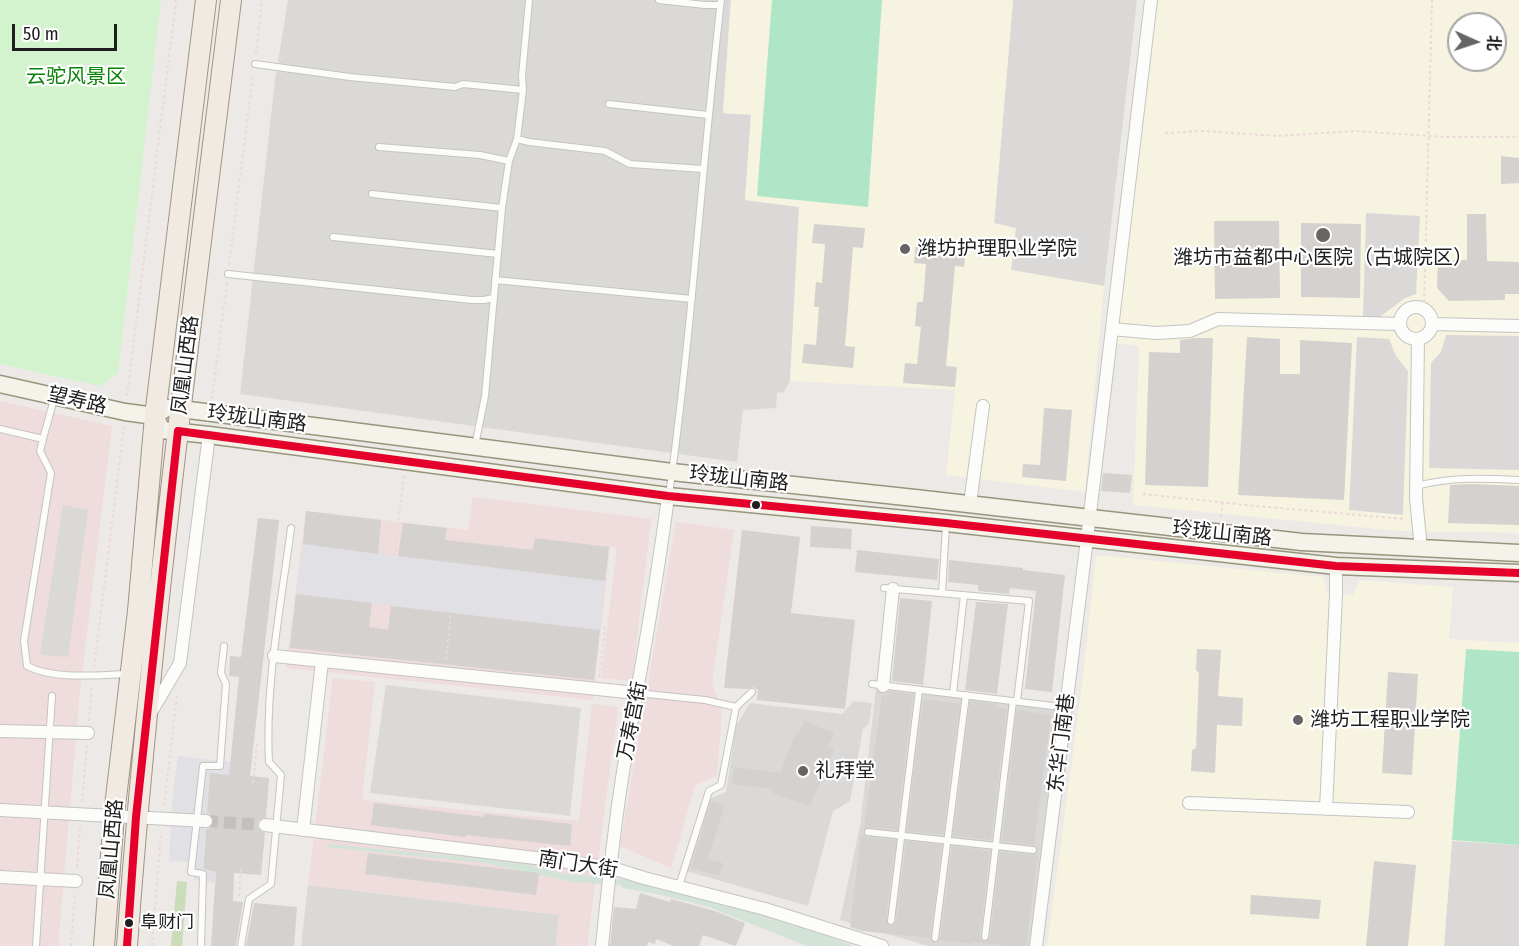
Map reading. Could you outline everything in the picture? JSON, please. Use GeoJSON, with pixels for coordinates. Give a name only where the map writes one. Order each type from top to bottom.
{"type":"FeatureCollection","features":[{"type":"Feature","properties":{"kind":"main road","name":"凤凰山西路"},"geometry":{"type":"LineString","coordinates":[[104,946],[114,815],[138,611],[155,416],[206,0]]}},
{"type":"Feature","properties":{"kind":"main road","name":"凤凰山西路"},"geometry":{"type":"LineString","coordinates":[[127,946],[136,817],[146,720],[178,431],[231,0]]}},
{"type":"Feature","properties":{"kind":"main road","name":"望寿路"},"geometry":{"type":"LineString","coordinates":[[0,384],[125,412],[155,416]]}},
{"type":"Feature","properties":{"kind":"main road","name":"玲珑山南路"},"geometry":{"type":"LineString","coordinates":[[1519,553],[1318,544],[672,472],[181,409],[166,408],[155,416],[162,430],[669,496],[946,523],[1336,566],[1519,573]]}},
{"type":"Feature","properties":{"kind":"street","name":"东华门南巷"},"geometry":{"type":"LineString","coordinates":[[1036,946],[1087,539],[1150,0]]}},
{"type":"Feature","properties":{"kind":"street"},"geometry":{"type":"LineString","coordinates":[[1416,306],[1424,308],[1430,314],[1432,324],[1426,336],[1418,339],[1405,335],[1400,324],[1407,309],[1416,306]]}},
{"type":"Feature","properties":{"kind":"street"},"geometry":{"type":"LineString","coordinates":[[1112,329],[1156,333],[1190,331],[1218,319],[1400,324]]}},
{"type":"Feature","properties":{"kind":"street"},"geometry":{"type":"LineString","coordinates":[[1432,324],[1519,326]]}},
{"type":"Feature","properties":{"kind":"street"},"geometry":{"type":"LineString","coordinates":[[1418,339],[1416,486],[1421,549]]}},
{"type":"Feature","properties":{"kind":"street"},"geometry":{"type":"LineString","coordinates":[[970,504],[983,406]]}},
{"type":"Feature","properties":{"kind":"street"},"geometry":{"type":"LineString","coordinates":[[146,720],[180,663],[208,435]]}},
{"type":"Feature","properties":{"kind":"street","name":"万寿宫街"},"geometry":{"type":"LineString","coordinates":[[602,946],[609,867],[669,496]]}},
{"type":"Feature","properties":{"kind":"street"},"geometry":{"type":"LineString","coordinates":[[1326,809],[1336,566]]}},
{"type":"Feature","properties":{"kind":"street"},"geometry":{"type":"LineString","coordinates":[[878,685],[889,588]]}},
{"type":"Feature","properties":{"kind":"street"},"geometry":{"type":"LineString","coordinates":[[274,656],[637,693]]}},
{"type":"Feature","properties":{"kind":"street"},"geometry":{"type":"LineString","coordinates":[[303,830],[322,661]]}},
{"type":"Feature","properties":{"kind":"street"},"geometry":{"type":"LineString","coordinates":[[0,731],[88,734]]}},
{"type":"Feature","properties":{"kind":"street"},"geometry":{"type":"LineString","coordinates":[[1189,803],[1408,812]]}},
{"type":"Feature","properties":{"kind":"street"},"geometry":{"type":"LineString","coordinates":[[0,810],[202,821]]}},
{"type":"Feature","properties":{"kind":"street","name":"南门大街"},"geometry":{"type":"LineString","coordinates":[[271,826],[609,867],[765,909],[882,946]]}},
{"type":"Feature","properties":{"kind":"street"},"geometry":{"type":"LineString","coordinates":[[0,877],[76,881]]}},
{"type":"Feature","properties":{"kind":"lane"},"geometry":{"type":"LineString","coordinates":[[475,447],[485,396],[502,208],[509,161],[517,139],[523,90],[522,76],[529,0]]}},
{"type":"Feature","properties":{"kind":"lane"},"geometry":{"type":"LineString","coordinates":[[659,0],[705,5],[720,3],[692,299],[669,496]]}},
{"type":"Feature","properties":{"kind":"lane"},"geometry":{"type":"LineString","coordinates":[[255,64],[350,77],[455,87],[463,84],[523,90]]}},
{"type":"Feature","properties":{"kind":"lane"},"geometry":{"type":"LineString","coordinates":[[609,104],[708,115]]}},
{"type":"Feature","properties":{"kind":"lane"},"geometry":{"type":"LineString","coordinates":[[517,139],[605,151],[630,164],[703,168]]}},
{"type":"Feature","properties":{"kind":"lane"},"geometry":{"type":"LineString","coordinates":[[379,147],[480,155],[509,161]]}},
{"type":"Feature","properties":{"kind":"lane"},"geometry":{"type":"LineString","coordinates":[[372,194],[502,208]]}},
{"type":"Feature","properties":{"kind":"lane"},"geometry":{"type":"LineString","coordinates":[[333,237],[498,254]]}},
{"type":"Feature","properties":{"kind":"lane"},"geometry":{"type":"LineString","coordinates":[[228,274],[472,300],[493,298]]}},
{"type":"Feature","properties":{"kind":"lane"},"geometry":{"type":"LineString","coordinates":[[495,280],[692,299]]}},
{"type":"Feature","properties":{"kind":"lane"},"geometry":{"type":"LineString","coordinates":[[55,396],[40,451],[51,473],[24,641],[27,666],[40,673],[131,674]]}},
{"type":"Feature","properties":{"kind":"lane"},"geometry":{"type":"LineString","coordinates":[[0,429],[43,439]]}},
{"type":"Feature","properties":{"kind":"lane"},"geometry":{"type":"LineString","coordinates":[[1416,486],[1438,480],[1466,478],[1519,480]]}},
{"type":"Feature","properties":{"kind":"lane"},"geometry":{"type":"LineString","coordinates":[[942,593],[946,523]]}},
{"type":"Feature","properties":{"kind":"lane"},"geometry":{"type":"LineString","coordinates":[[241,946],[249,899],[272,884],[271,826],[281,775],[269,762],[267,728],[291,528]]}},
{"type":"Feature","properties":{"kind":"lane"},"geometry":{"type":"LineString","coordinates":[[889,588],[1029,601],[985,938]]}},
{"type":"Feature","properties":{"kind":"lane"},"geometry":{"type":"LineString","coordinates":[[952,694],[964,595]]}},
{"type":"Feature","properties":{"kind":"lane"},"geometry":{"type":"LineString","coordinates":[[201,946],[203,874],[191,872],[202,821],[203,766],[220,766],[226,684],[221,673],[224,646]]}},
{"type":"Feature","properties":{"kind":"lane"},"geometry":{"type":"LineString","coordinates":[[878,685],[1053,706]]}},
{"type":"Feature","properties":{"kind":"lane"},"geometry":{"type":"LineString","coordinates":[[891,921],[918,690]]}},
{"type":"Feature","properties":{"kind":"lane"},"geometry":{"type":"LineString","coordinates":[[678,887],[709,790],[721,785],[736,707],[752,692]]}},
{"type":"Feature","properties":{"kind":"lane"},"geometry":{"type":"LineString","coordinates":[[637,693],[705,700],[736,707]]}},
{"type":"Feature","properties":{"kind":"lane"},"geometry":{"type":"LineString","coordinates":[[935,938],[966,695]]}},
{"type":"Feature","properties":{"kind":"lane"},"geometry":{"type":"LineString","coordinates":[[36,946],[52,696]]}},
{"type":"Feature","properties":{"kind":"lane"},"geometry":{"type":"LineString","coordinates":[[868,832],[1033,850]]}},
{"type":"Feature","properties":{"kind":"path"},"geometry":{"type":"LineString","coordinates":[[71,946],[93,675],[176,0]]}},
{"type":"Feature","properties":{"kind":"path"},"geometry":{"type":"LineString","coordinates":[[211,413],[262,0]]}},
{"type":"Feature","properties":{"kind":"path"},"geometry":{"type":"LineString","coordinates":[[1424,308],[1432,0]]}},
{"type":"Feature","properties":{"kind":"path"},"geometry":{"type":"LineString","coordinates":[[1165,133],[1204,131],[1277,136],[1356,131],[1519,137]]}},
{"type":"Feature","properties":{"kind":"path"},"geometry":{"type":"LineString","coordinates":[[394,556],[405,461]]}},
{"type":"Feature","properties":{"kind":"path"},"geometry":{"type":"LineString","coordinates":[[1143,494],[1417,519]]}},
{"type":"Feature","properties":{"kind":"path"},"geometry":{"type":"LineString","coordinates":[[444,673],[452,612]]}},
{"type":"Feature","properties":{"kind":"path"},"geometry":{"type":"LineString","coordinates":[[598,689],[605,628],[601,626]]}},
{"type":"Feature","properties":{"kind":"path"},"geometry":{"type":"LineString","coordinates":[[152,946],[162,819],[180,663]]}},
{"type":"Feature","properties":{"kind":"path"},"geometry":{"type":"LineString","coordinates":[[254,783],[258,741]]}},
{"type":"Feature","properties":{"kind":"shaded area"},"geometry":{"type":"Polygon","coordinates":[[[288,0],[731,0],[723,113],[751,114],[745,200],[800,207],[790,381],[783,393],[777,392],[776,408],[743,410],[737,462],[240,394],[275,80],[288,0]]]}},
{"type":"Feature","properties":{"kind":"shaded area","name":"潍坊护理职业学院"},"geometry":{"type":"Polygon","coordinates":[[[731,0],[1013,0],[994,223],[1016,228],[1011,270],[1104,286],[1085,492],[946,475],[955,390],[790,381],[799,207],[745,200],[751,115],[723,113],[731,0]]]}},
{"type":"Feature","properties":{"kind":"shaded area"},"geometry":{"type":"Polygon","coordinates":[[[1013,0],[1137,0],[1104,286],[1011,270],[994,224],[1013,0]]]}},
{"type":"Feature","properties":{"kind":"shaded area","name":"潍坊市益都中心医院（古城院区）"},"geometry":{"type":"Polygon","coordinates":[[[1158,0],[1519,0],[1519,533],[1399,531],[1133,505],[1139,346],[1115,343],[1158,0]]]}},
{"type":"Feature","properties":{"kind":"shaded area"},"geometry":{"type":"Polygon","coordinates":[[[1366,213],[1420,216],[1416,294],[1405,298],[1377,319],[1363,317],[1366,213]]]}},
{"type":"Feature","properties":{"kind":"shaded area"},"geometry":{"type":"Polygon","coordinates":[[[1446,335],[1519,336],[1519,470],[1429,468],[1431,363],[1441,352],[1446,335]]]}},
{"type":"Feature","properties":{"kind":"shaded area"},"geometry":{"type":"Polygon","coordinates":[[[1357,337],[1389,339],[1396,356],[1408,371],[1403,515],[1349,510],[1357,337]]]}},
{"type":"Feature","properties":{"kind":"shaded area"},"geometry":{"type":"Polygon","coordinates":[[[0,401],[112,426],[80,690],[58,946],[0,946],[0,401]]]}},
{"type":"Feature","properties":{"kind":"shaded area"},"geometry":{"type":"Polygon","coordinates":[[[473,497],[651,519],[632,681],[601,678],[617,548],[610,547],[593,700],[286,668],[306,511],[468,530],[473,497]]]}},
{"type":"Feature","properties":{"kind":"shaded area"},"geometry":{"type":"Polygon","coordinates":[[[63,505],[88,510],[68,657],[40,655],[63,505]]]}},
{"type":"Feature","properties":{"kind":"shaded area"},"geometry":{"type":"Polygon","coordinates":[[[676,522],[734,530],[712,683],[722,711],[717,776],[695,785],[671,868],[620,846],[676,522]]]}},
{"type":"Feature","properties":{"kind":"shaded area"},"geometry":{"type":"Polygon","coordinates":[[[303,544],[605,581],[600,630],[296,595],[303,544]]]}},
{"type":"Feature","properties":{"kind":"shaded area","name":"潍坊工程职业学院"},"geometry":{"type":"Polygon","coordinates":[[[1096,555],[1323,577],[1327,593],[1353,595],[1359,580],[1453,587],[1449,639],[1519,643],[1519,845],[1452,841],[1444,946],[1047,946],[1082,685],[1096,555]]]}},
{"type":"Feature","properties":{"kind":"shaded area"},"geometry":{"type":"Polygon","coordinates":[[[333,678],[375,682],[362,800],[579,821],[592,704],[618,707],[587,946],[556,946],[559,915],[308,885],[333,678]]]}},
{"type":"Feature","properties":{"kind":"shaded area"},"geometry":{"type":"Polygon","coordinates":[[[386,685],[581,708],[570,816],[370,793],[386,685]]]}},
{"type":"Feature","properties":{"kind":"shaded area"},"geometry":{"type":"Polygon","coordinates":[[[876,689],[1059,708],[1030,946],[928,946],[840,920],[860,826],[876,689]]]}},
{"type":"Feature","properties":{"kind":"shaded area"},"geometry":{"type":"Polygon","coordinates":[[[854,701],[872,703],[869,724],[863,729],[850,801],[833,811],[808,906],[686,871],[709,799],[726,792],[736,726],[750,703],[842,714],[854,701]]]}},
{"type":"Feature","properties":{"kind":"shaded area"},"geometry":{"type":"Polygon","coordinates":[[[178,756],[230,762],[229,775],[210,774],[202,870],[216,872],[215,883],[194,880],[195,862],[169,861],[173,792],[178,756]]]}},
{"type":"Feature","properties":{"kind":"shaded area"},"geometry":{"type":"Polygon","coordinates":[[[1452,840],[1519,845],[1519,946],[1444,946],[1452,840]]]}},
{"type":"Feature","properties":{"kind":"shaded area"},"geometry":{"type":"Polygon","coordinates":[[[308,885],[559,915],[556,946],[301,946],[308,885]]]}},
{"type":"Feature","properties":{"kind":"green space","name":"云驼风景区"},"geometry":{"type":"Polygon","coordinates":[[[0,0],[161,0],[118,373],[100,386],[0,364],[0,0]]]}},
{"type":"Feature","properties":{"kind":"green space"},"geometry":{"type":"Polygon","coordinates":[[[772,0],[882,0],[868,207],[757,196],[772,0]]]}},
{"type":"Feature","properties":{"kind":"green space"},"geometry":{"type":"Polygon","coordinates":[[[1466,649],[1519,652],[1519,845],[1452,840],[1466,649]]]}},
{"type":"Feature","properties":{"kind":"green space"},"geometry":{"type":"Polygon","coordinates":[[[327,844],[519,862],[566,874],[632,880],[773,917],[855,946],[807,946],[709,907],[623,888],[621,885],[572,882],[484,863],[326,847],[327,844]]]}},
{"type":"Feature","properties":{"kind":"green space"},"geometry":{"type":"Polygon","coordinates":[[[177,881],[187,882],[182,946],[171,946],[177,881]]]}},
{"type":"Feature","properties":{"kind":"building"},"geometry":{"type":"Polygon","coordinates":[[[1501,156],[1519,158],[1519,183],[1501,184],[1501,156]]]}},
{"type":"Feature","properties":{"kind":"building"},"geometry":{"type":"Polygon","coordinates":[[[1467,214],[1486,214],[1487,261],[1519,262],[1519,294],[1505,294],[1505,300],[1449,301],[1437,288],[1438,261],[1467,260],[1467,214]]]}},
{"type":"Feature","properties":{"kind":"building"},"geometry":{"type":"Polygon","coordinates":[[[1214,221],[1279,221],[1280,298],[1215,299],[1214,221]]]}},
{"type":"Feature","properties":{"kind":"building"},"geometry":{"type":"Polygon","coordinates":[[[1301,223],[1361,224],[1360,298],[1301,297],[1301,223]]]}},
{"type":"Feature","properties":{"kind":"building"},"geometry":{"type":"Polygon","coordinates":[[[814,224],[865,228],[863,248],[853,247],[845,346],[855,347],[853,368],[802,363],[804,344],[816,345],[819,307],[814,307],[816,282],[822,283],[825,244],[812,243],[814,224]]]}},
{"type":"Feature","properties":{"kind":"building"},"geometry":{"type":"Polygon","coordinates":[[[916,243],[966,248],[964,267],[955,266],[946,366],[957,367],[955,387],[903,383],[905,363],[917,364],[921,327],[915,326],[917,302],[923,302],[926,264],[914,263],[916,243]]]}},
{"type":"Feature","properties":{"kind":"building"},"geometry":{"type":"Polygon","coordinates":[[[1247,337],[1280,339],[1280,374],[1300,374],[1300,340],[1352,343],[1344,500],[1238,495],[1247,337]]]}},
{"type":"Feature","properties":{"kind":"building"},"geometry":{"type":"Polygon","coordinates":[[[1213,338],[1208,487],[1145,485],[1149,352],[1180,353],[1180,340],[1213,338]]]}},
{"type":"Feature","properties":{"kind":"building"},"geometry":{"type":"Polygon","coordinates":[[[1044,408],[1072,410],[1066,481],[1022,477],[1023,464],[1040,465],[1044,408]]]}},
{"type":"Feature","properties":{"kind":"building"},"geometry":{"type":"Polygon","coordinates":[[[1103,473],[1132,475],[1130,493],[1101,491],[1103,473]]]}},
{"type":"Feature","properties":{"kind":"building"},"geometry":{"type":"Polygon","coordinates":[[[1450,485],[1519,486],[1519,525],[1448,523],[1450,485]]]}},
{"type":"Feature","properties":{"kind":"building"},"geometry":{"type":"Polygon","coordinates":[[[306,511],[381,520],[378,554],[303,544],[306,511]]]}},
{"type":"Feature","properties":{"kind":"building"},"geometry":{"type":"Polygon","coordinates":[[[258,518],[279,520],[250,776],[269,778],[266,817],[259,820],[257,825],[260,831],[265,833],[261,875],[234,873],[233,901],[243,902],[236,946],[211,946],[216,872],[203,869],[206,829],[210,828],[214,822],[213,817],[207,813],[210,773],[229,775],[239,677],[229,676],[230,656],[241,657],[258,518]]]}},
{"type":"Feature","properties":{"kind":"building"},"geometry":{"type":"Polygon","coordinates":[[[403,523],[447,528],[445,540],[533,550],[535,538],[609,547],[605,581],[398,556],[403,523]]]}},
{"type":"Feature","properties":{"kind":"building"},"geometry":{"type":"Polygon","coordinates":[[[811,526],[852,529],[851,549],[810,547],[811,526]]]}},
{"type":"Feature","properties":{"kind":"building"},"geometry":{"type":"Polygon","coordinates":[[[742,530],[800,537],[791,613],[855,620],[845,709],[757,700],[758,690],[753,687],[724,688],[742,530]]]}},
{"type":"Feature","properties":{"kind":"building"},"geometry":{"type":"Polygon","coordinates":[[[857,550],[939,559],[937,580],[855,572],[857,550]]]}},
{"type":"Feature","properties":{"kind":"building"},"geometry":{"type":"Polygon","coordinates":[[[949,560],[1065,575],[1052,692],[1025,689],[1036,591],[1010,588],[1009,594],[978,591],[978,585],[948,582],[949,560]]]}},
{"type":"Feature","properties":{"kind":"building"},"geometry":{"type":"Polygon","coordinates":[[[296,594],[372,603],[369,627],[388,630],[391,606],[600,630],[594,680],[290,648],[296,594]]]}},
{"type":"Feature","properties":{"kind":"building"},"geometry":{"type":"Polygon","coordinates":[[[900,598],[932,601],[923,685],[892,681],[900,598]]]}},
{"type":"Feature","properties":{"kind":"building"},"geometry":{"type":"Polygon","coordinates":[[[976,602],[1008,604],[997,694],[965,690],[976,602]]]}},
{"type":"Feature","properties":{"kind":"building"},"geometry":{"type":"Polygon","coordinates":[[[1197,649],[1221,650],[1218,696],[1243,698],[1242,726],[1217,725],[1215,773],[1191,771],[1192,750],[1196,748],[1199,673],[1196,670],[1197,649]]]}},
{"type":"Feature","properties":{"kind":"building"},"geometry":{"type":"Polygon","coordinates":[[[1388,672],[1418,674],[1412,775],[1382,773],[1388,672]]]}},
{"type":"Feature","properties":{"kind":"building"},"geometry":{"type":"Polygon","coordinates":[[[889,691],[913,694],[897,830],[864,828],[882,695],[889,696],[889,691]]]}},
{"type":"Feature","properties":{"kind":"building"},"geometry":{"type":"Polygon","coordinates":[[[923,699],[960,704],[943,835],[907,831],[923,699]]]}},
{"type":"Feature","properties":{"kind":"building"},"geometry":{"type":"Polygon","coordinates":[[[970,701],[996,704],[996,707],[1007,709],[991,840],[953,836],[970,701]]]}},
{"type":"Feature","properties":{"kind":"building"},"geometry":{"type":"Polygon","coordinates":[[[1017,710],[1051,715],[1034,845],[1002,841],[1017,710]]]}},
{"type":"Feature","properties":{"kind":"building","name":"礼拜堂"},"geometry":{"type":"Polygon","coordinates":[[[804,721],[834,733],[828,747],[834,749],[810,806],[772,793],[773,789],[732,784],[734,767],[780,773],[795,735],[798,736],[804,721]]]}},
{"type":"Feature","properties":{"kind":"building"},"geometry":{"type":"Polygon","coordinates":[[[711,801],[725,805],[708,859],[723,863],[719,876],[691,868],[711,801]]]}},
{"type":"Feature","properties":{"kind":"building"},"geometry":{"type":"Polygon","coordinates":[[[374,803],[484,817],[485,814],[572,824],[570,846],[466,835],[465,837],[371,825],[374,803]]]}},
{"type":"Feature","properties":{"kind":"building"},"geometry":{"type":"Polygon","coordinates":[[[861,836],[896,840],[886,920],[890,926],[894,926],[896,922],[906,841],[942,845],[930,938],[862,931],[850,927],[861,836]]]}},
{"type":"Feature","properties":{"kind":"building"},"geometry":{"type":"Polygon","coordinates":[[[952,846],[990,851],[980,936],[981,941],[985,942],[990,938],[1000,852],[1038,855],[1026,946],[940,940],[952,846]]]}},
{"type":"Feature","properties":{"kind":"building"},"geometry":{"type":"Polygon","coordinates":[[[368,853],[539,873],[536,895],[365,874],[368,853]]]}},
{"type":"Feature","properties":{"kind":"building"},"geometry":{"type":"Polygon","coordinates":[[[1374,861],[1416,865],[1408,946],[1366,946],[1374,861]]]}},
{"type":"Feature","properties":{"kind":"building"},"geometry":{"type":"Polygon","coordinates":[[[640,893],[715,911],[745,923],[736,946],[703,935],[699,946],[674,946],[656,939],[655,944],[648,942],[647,946],[610,946],[614,907],[636,909],[640,893]]]}},
{"type":"Feature","properties":{"kind":"building"},"geometry":{"type":"Polygon","coordinates":[[[1251,895],[1321,900],[1319,919],[1250,914],[1251,895]]]}},
{"type":"Feature","properties":{"kind":"building"},"geometry":{"type":"Polygon","coordinates":[[[254,903],[297,907],[294,946],[246,946],[254,903]]]}},
{"type":"Feature","properties":{"kind":"tunnel"},"geometry":{"type":"LineString","coordinates":[[206,821],[265,825]]}},
{"type":"Feature","properties":{"kind":"transit line"},"geometry":{"type":"LineString","coordinates":[[127,946],[136,817],[178,431],[668,496],[946,523],[1336,566],[1519,573]]}},
{"type":"Feature","properties":{"kind":"place","name":"潍坊市益都中心医院（古城院区）"},"geometry":{"type":"Point","coordinates":[1323,235]}},
{"type":"Feature","properties":{"kind":"place","name":"潍坊护理职业学院"},"geometry":{"type":"Point","coordinates":[905,249]}},
{"type":"Feature","properties":{"kind":"place","name":"潍坊工程职业学院"},"geometry":{"type":"Point","coordinates":[1298,720]}},
{"type":"Feature","properties":{"kind":"place","name":"礼拜堂"},"geometry":{"type":"Point","coordinates":[803,771]}},
{"type":"Feature","properties":{"kind":"place","name":"阜财门"},"geometry":{"type":"Point","coordinates":[129,923]}}]}
